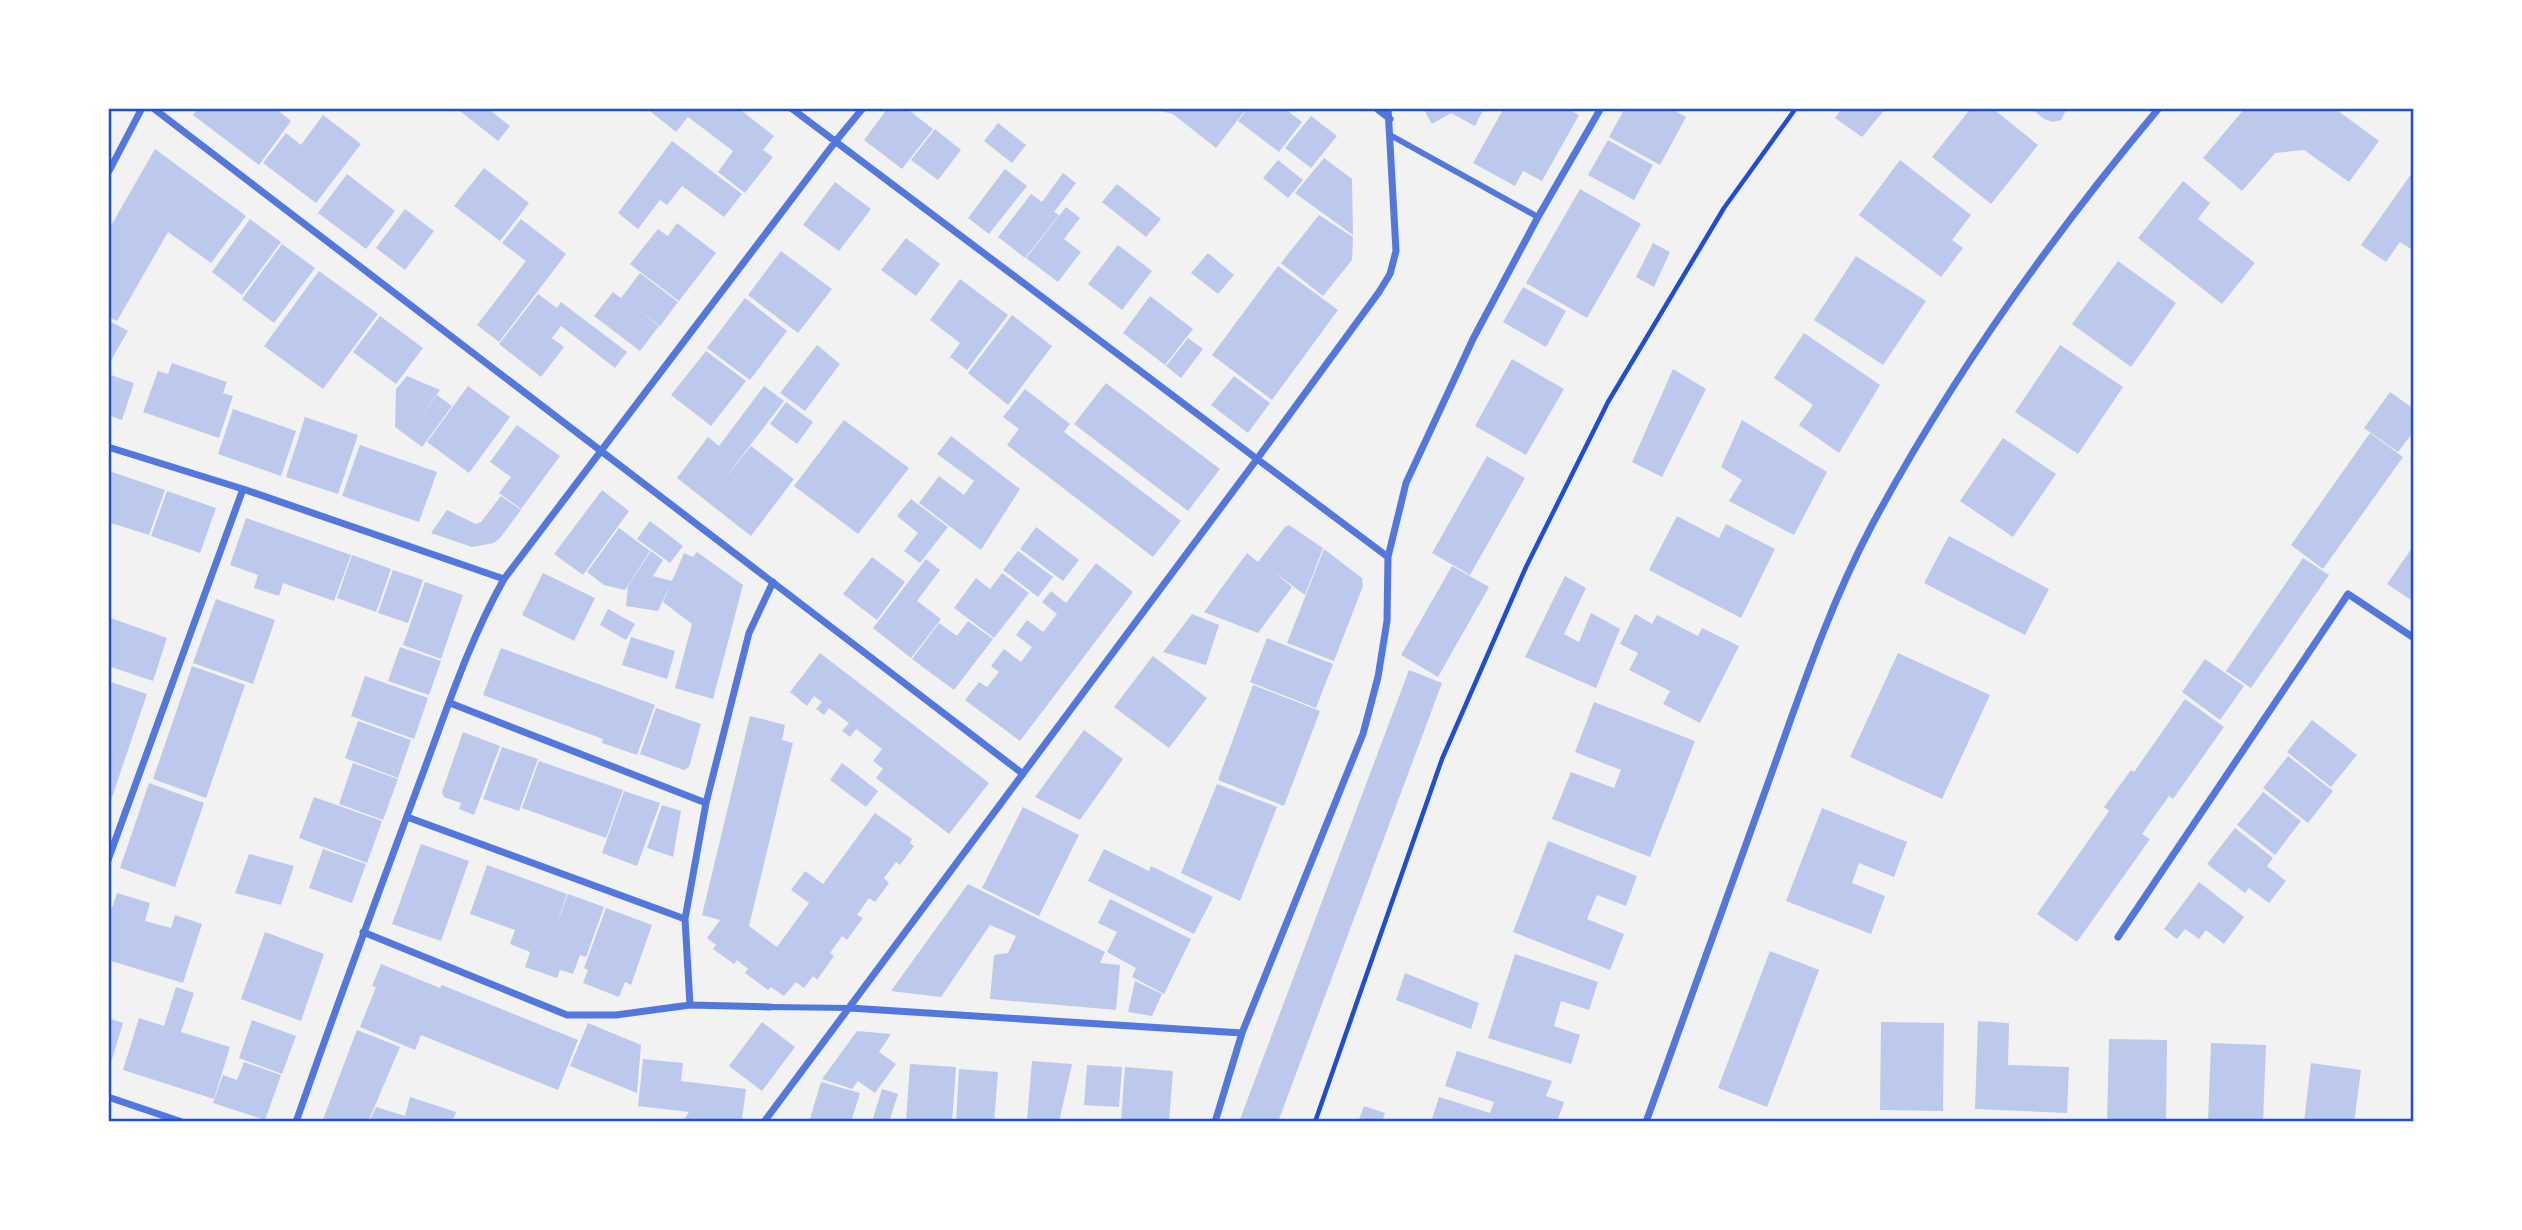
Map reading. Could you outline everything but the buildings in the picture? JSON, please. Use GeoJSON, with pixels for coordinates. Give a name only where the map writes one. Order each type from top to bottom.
{"type":"FeatureCollection","features":[{"type":"Feature","properties":{"kind":"street"},"geometry":{"type":"LineString","coordinates":[[108,173],[142,108]]}},
{"type":"Feature","properties":{"kind":"street"},"geometry":{"type":"LineString","coordinates":[[153,108],[1023,774]]}},
{"type":"Feature","properties":{"kind":"street"},"geometry":{"type":"LineString","coordinates":[[791,108],[1388,557]]}},
{"type":"Feature","properties":{"kind":"street"},"geometry":{"type":"LineString","coordinates":[[296,1122],[462,664],[504,579],[863,108]]}},
{"type":"Feature","properties":{"kind":"street"},"geometry":{"type":"LineString","coordinates":[[1376,108],[1390,119]]}},
{"type":"Feature","properties":{"kind":"street"},"geometry":{"type":"LineString","coordinates":[[764,1122],[1379,292],[1390,274],[1396,251],[1388,108]]}},
{"type":"Feature","properties":{"kind":"street"},"geometry":{"type":"LineString","coordinates":[[1215,1122],[1242,1033],[1363,734],[1378,677],[1387,621],[1388,557],[1406,484],[1473,339],[1538,217],[1601,108]]}},
{"type":"Feature","properties":{"kind":"street"},"geometry":{"type":"LineString","coordinates":[[1646,1122],[1823,629],[1872,526],[1933,419],[2034,267],[2097,183],[2159,108]]}},
{"type":"Feature","properties":{"kind":"street"},"geometry":{"type":"LineString","coordinates":[[1391,135],[1538,217]]}},
{"type":"Feature","properties":{"kind":"street"},"geometry":{"type":"LineString","coordinates":[[108,447],[243,489],[504,579]]}},
{"type":"Feature","properties":{"kind":"street"},"geometry":{"type":"LineString","coordinates":[[108,860],[243,489]]}},
{"type":"Feature","properties":{"kind":"street"},"geometry":{"type":"LineString","coordinates":[[690,1005],[685,919],[706,803],[749,633],[773,582]]}},
{"type":"Feature","properties":{"kind":"street"},"geometry":{"type":"LineString","coordinates":[[2118,937],[2348,594],[2413,638]]}},
{"type":"Feature","properties":{"kind":"street"},"geometry":{"type":"LineString","coordinates":[[450,703],[706,803]]}},
{"type":"Feature","properties":{"kind":"street"},"geometry":{"type":"LineString","coordinates":[[407,817],[685,919]]}},
{"type":"Feature","properties":{"kind":"street"},"geometry":{"type":"LineString","coordinates":[[363,932],[567,1015],[616,1015],[690,1005],[849,1008],[1242,1033]]}},
{"type":"Feature","properties":{"kind":"street"},"geometry":{"type":"LineString","coordinates":[[108,1097],[183,1122]]}},
{"type":"Feature","properties":{"kind":"path"},"geometry":{"type":"LineString","coordinates":[[1315,1122],[1442,759],[1525,567],[1608,402],[1724,208],[1796,108]]}}]}
